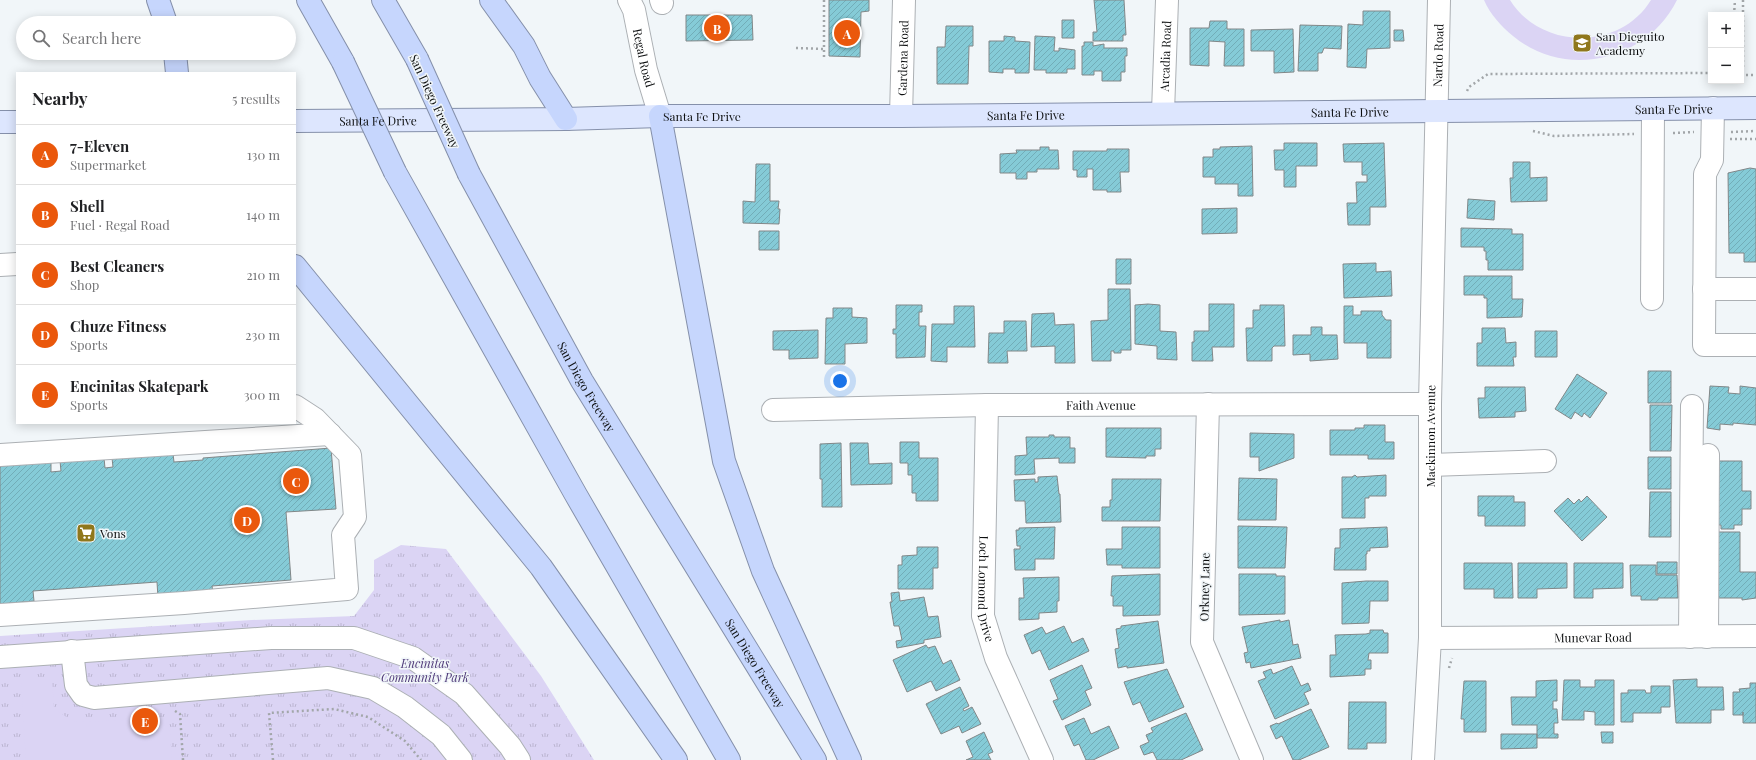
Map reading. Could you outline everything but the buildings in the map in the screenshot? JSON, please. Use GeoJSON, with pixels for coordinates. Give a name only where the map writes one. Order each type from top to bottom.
{"type":"FeatureCollection","features":[{"type":"Feature","properties":{"kind":"highway"},"geometry":{"type":"LineString","coordinates":[[158,0],[164,16]]}},
{"type":"Feature","properties":{"kind":"highway"},"geometry":{"type":"LineString","coordinates":[[308,0],[343,62],[395,172],[576,495],[729,760]]}},
{"type":"Feature","properties":{"kind":"highway","name":"San Diego Freeway"},"geometry":{"type":"LineString","coordinates":[[384,0],[417,60],[469,174],[582,382],[814,760]]}},
{"type":"Feature","properties":{"kind":"highway"},"geometry":{"type":"LineString","coordinates":[[491,0],[524,46],[540,78],[566,119]]}},
{"type":"Feature","properties":{"kind":"highway"},"geometry":{"type":"LineString","coordinates":[[175,60],[176,72]]}},
{"type":"Feature","properties":{"kind":"highway"},"geometry":{"type":"LineString","coordinates":[[660,116],[724,461],[763,571],[850,760]]}},
{"type":"Feature","properties":{"kind":"highway"},"geometry":{"type":"LineString","coordinates":[[296,267],[541,567],[676,760]]}},
{"type":"Feature","properties":{"kind":"main road","name":"Santa Fe Drive"},"geometry":{"type":"LineString","coordinates":[[296,121],[566,119],[660,116],[901,116],[1163,112],[1756,108]]}},
{"type":"Feature","properties":{"kind":"main road"},"geometry":{"type":"LineString","coordinates":[[0,122],[16,122]]}},
{"type":"Feature","properties":{"kind":"street","name":"Regal Road"},"geometry":{"type":"LineString","coordinates":[[629,0],[634,10],[648,75],[660,116]]}},
{"type":"Feature","properties":{"kind":"street","name":"Gardena Road"},"geometry":{"type":"LineString","coordinates":[[901,116],[904,0]]}},
{"type":"Feature","properties":{"kind":"street","name":"Arcadia Road"},"geometry":{"type":"LineString","coordinates":[[1163,112],[1166,0]]}},
{"type":"Feature","properties":{"kind":"street","name":"Nardo Road"},"geometry":{"type":"LineString","coordinates":[[1439,0],[1446,111]]}},
{"type":"Feature","properties":{"kind":"street"},"geometry":{"type":"LineString","coordinates":[[1713,108],[1712,160],[1705,174],[1704,345],[1756,345]]}},
{"type":"Feature","properties":{"kind":"street"},"geometry":{"type":"LineString","coordinates":[[1652,299],[1653,109]]}},
{"type":"Feature","properties":{"kind":"street","name":"Mackinnon Avenue"},"geometry":{"type":"LineString","coordinates":[[1423,760],[1430,638],[1430,404],[1446,111]]}},
{"type":"Feature","properties":{"kind":"street"},"geometry":{"type":"LineString","coordinates":[[0,265],[16,264]]}},
{"type":"Feature","properties":{"kind":"street"},"geometry":{"type":"LineString","coordinates":[[1704,289],[1756,290]]}},
{"type":"Feature","properties":{"kind":"street","name":"Orkney Lane"},"geometry":{"type":"LineString","coordinates":[[1208,404],[1202,642],[1252,760]]}},
{"type":"Feature","properties":{"kind":"street","name":"Faith Avenue"},"geometry":{"type":"LineString","coordinates":[[773,410],[987,405],[1430,404]]}},
{"type":"Feature","properties":{"kind":"street","name":"Loch Lomond Drive"},"geometry":{"type":"LineString","coordinates":[[987,405],[983,616],[996,658],[1042,760]]}},
{"type":"Feature","properties":{"kind":"street"},"geometry":{"type":"LineString","coordinates":[[1692,406],[1699,637]]}},
{"type":"Feature","properties":{"kind":"street"},"geometry":{"type":"LineString","coordinates":[[0,615],[184,603],[347,589],[343,535],[355,517],[350,455],[315,419],[296,407]]}},
{"type":"Feature","properties":{"kind":"street"},"geometry":{"type":"LineString","coordinates":[[0,455],[330,434]]}},
{"type":"Feature","properties":{"kind":"street"},"geometry":{"type":"LineString","coordinates":[[1699,637],[1708,455]]}},
{"type":"Feature","properties":{"kind":"street"},"geometry":{"type":"LineString","coordinates":[[1430,465],[1545,461]]}},
{"type":"Feature","properties":{"kind":"street","name":"Munevar Road"},"geometry":{"type":"LineString","coordinates":[[1430,638],[1756,636]]}},
{"type":"Feature","properties":{"kind":"street"},"geometry":{"type":"LineString","coordinates":[[0,657],[271,638],[354,638],[413,658],[464,694],[510,746],[519,760]]}},
{"type":"Feature","properties":{"kind":"street"},"geometry":{"type":"LineString","coordinates":[[72,651],[76,685],[83,695],[94,698],[328,678],[373,688],[405,707],[441,735],[461,760]]}},
{"type":"Feature","properties":{"kind":"path"},"geometry":{"type":"LineString","coordinates":[[824,0],[824,57]]}},
{"type":"Feature","properties":{"kind":"path"},"geometry":{"type":"LineString","coordinates":[[1734,12],[1735,0]]}},
{"type":"Feature","properties":{"kind":"path"},"geometry":{"type":"LineString","coordinates":[[1742,0],[1742,12]]}},
{"type":"Feature","properties":{"kind":"path"},"geometry":{"type":"LineString","coordinates":[[796,48],[824,49]]}},
{"type":"Feature","properties":{"kind":"path"},"geometry":{"type":"LineString","coordinates":[[1446,111],[1469,87],[1488,74],[1708,73]]}},
{"type":"Feature","properties":{"kind":"path"},"geometry":{"type":"LineString","coordinates":[[1744,75],[1756,75]]}},
{"type":"Feature","properties":{"kind":"path"},"geometry":{"type":"LineString","coordinates":[[1530,130],[1554,136],[1756,131]]}},
{"type":"Feature","properties":{"kind":"path"},"geometry":{"type":"LineString","coordinates":[[273,760],[268,713],[334,709],[368,717],[405,741],[421,760]]}},
{"type":"Feature","properties":{"kind":"path"},"geometry":{"type":"LineString","coordinates":[[180,718],[183,760]]}},
{"type":"Feature","properties":{"kind":"green space"},"geometry":{"type":"Polygon","coordinates":[[[1484,0],[1510,0],[1524,16],[1541,28],[1560,35],[1580,38],[1601,36],[1620,29],[1637,17],[1651,0],[1677,0],[1663,21],[1646,38],[1626,50],[1603,57],[1580,60],[1556,58],[1534,50],[1513,36],[1496,20],[1484,0]]]}},
{"type":"Feature","properties":{"kind":"green space","name":"Encinitas Community Park"},"geometry":{"type":"Polygon","coordinates":[[[401,545],[446,549],[541,676],[594,760],[0,760],[0,636],[252,620],[354,616],[374,590],[374,560],[401,545]]]}},
{"type":"Feature","properties":{"kind":"green space"},"geometry":{"type":"Polygon","coordinates":[[[52,679],[54,708],[73,722],[169,719],[172,760],[26,760],[21,681],[52,679]]]}},
{"type":"Feature","properties":{"kind":"place","name":"Shell"},"geometry":{"type":"Point","coordinates":[717,28]}},
{"type":"Feature","properties":{"kind":"place","name":"7-Eleven"},"geometry":{"type":"Point","coordinates":[847,33]}},
{"type":"Feature","properties":{"kind":"place","name":"San Dieguito Academy"},"geometry":{"type":"Point","coordinates":[1582,43]}},
{"type":"Feature","properties":{"kind":"place","name":"Best Cleaners"},"geometry":{"type":"Point","coordinates":[296,481]}},
{"type":"Feature","properties":{"kind":"place","name":"Chuze Fitness"},"geometry":{"type":"Point","coordinates":[247,520]}},
{"type":"Feature","properties":{"kind":"place","name":"Vons"},"geometry":{"type":"Point","coordinates":[86,533]}},
{"type":"Feature","properties":{"kind":"place","name":"Encinitas Skatepark"},"geometry":{"type":"Point","coordinates":[145,721]}}]}
